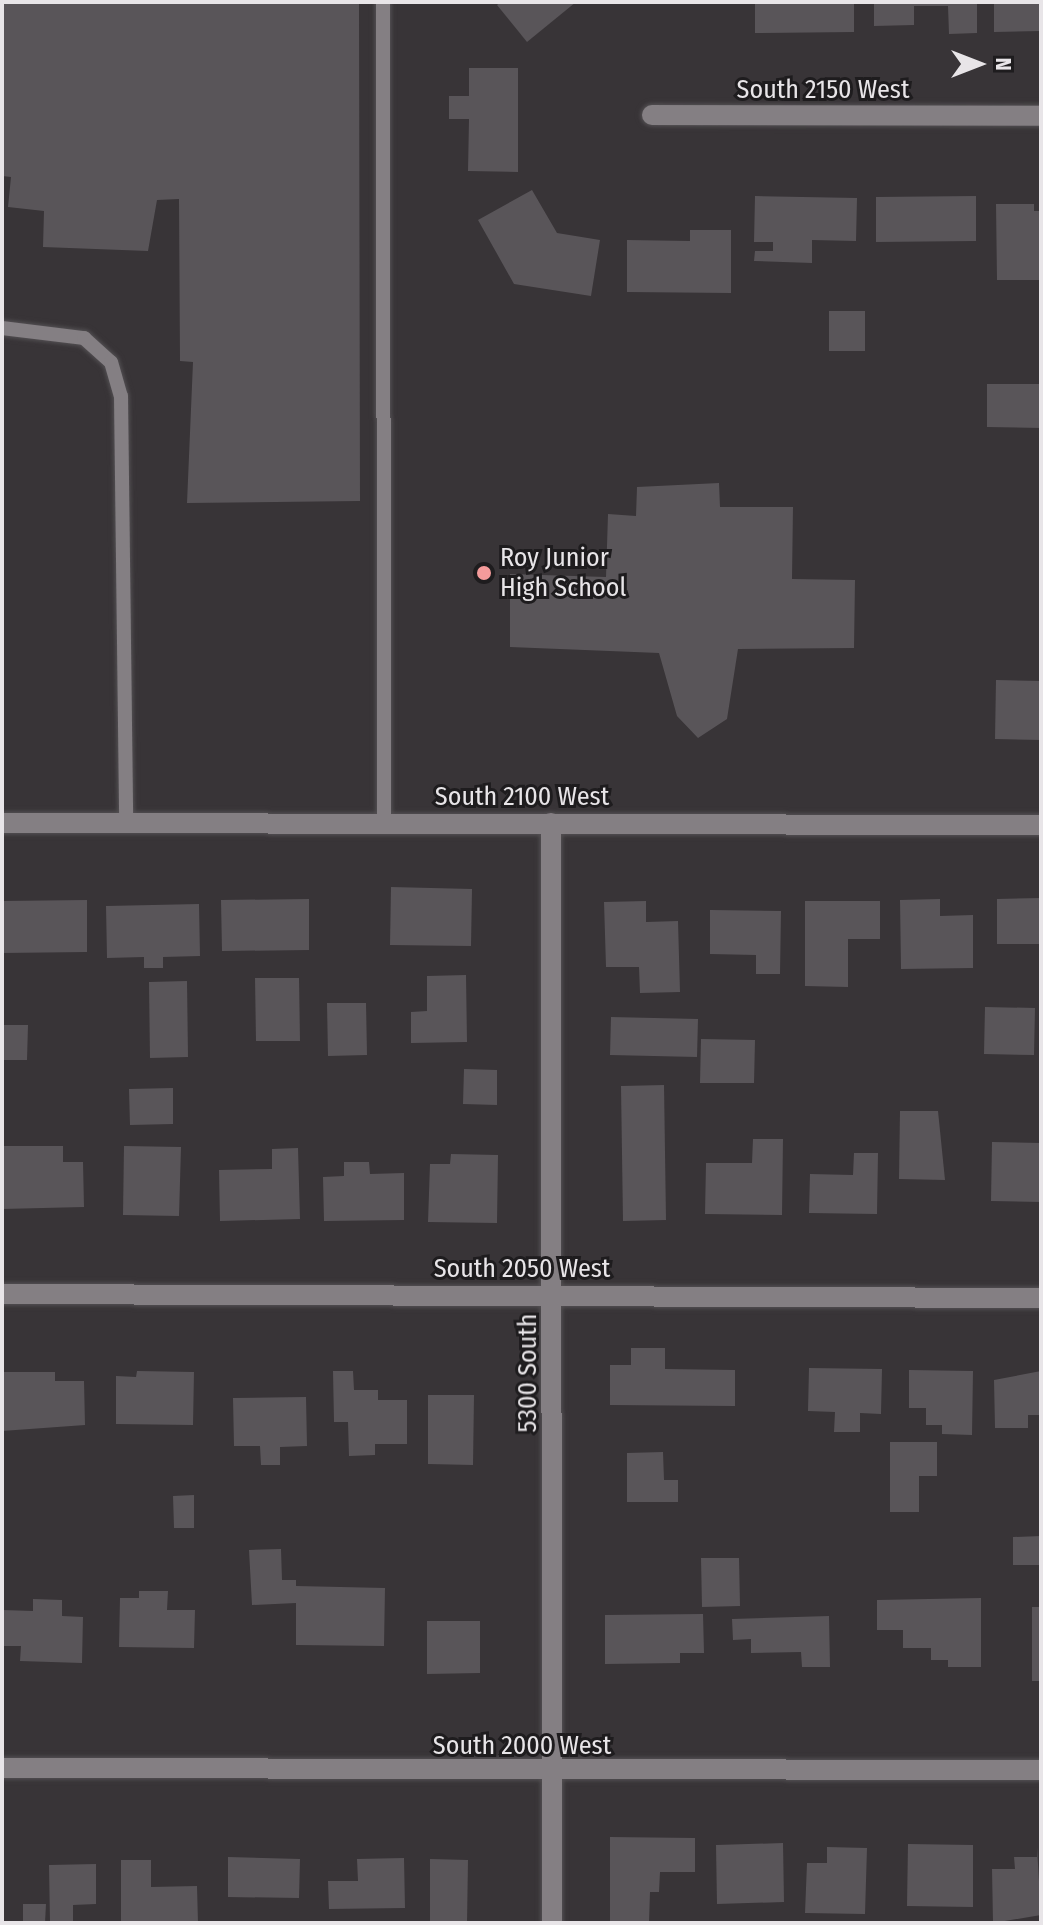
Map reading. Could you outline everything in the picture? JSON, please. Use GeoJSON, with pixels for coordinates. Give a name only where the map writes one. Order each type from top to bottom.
{"type":"FeatureCollection","features":[{"type":"Feature","properties":{"kind":"street","name":"South 2150 West"},"geometry":{"type":"LineString","coordinates":[[652,115],[1041,116]]}},
{"type":"Feature","properties":{"kind":"street","name":"South 2100 West"},"geometry":{"type":"LineString","coordinates":[[2,823],[1041,825]]}},
{"type":"Feature","properties":{"kind":"street","name":"5300 South"},"geometry":{"type":"LineString","coordinates":[[551,823],[554,1295],[552,1923]]}},
{"type":"Feature","properties":{"kind":"street","name":"South 2050 West"},"geometry":{"type":"LineString","coordinates":[[2,1294],[1041,1298]]}},
{"type":"Feature","properties":{"kind":"street","name":"South 2000 West"},"geometry":{"type":"LineString","coordinates":[[2,1768],[552,1772],[1041,1770]]}},
{"type":"Feature","properties":{"kind":"lane"},"geometry":{"type":"LineString","coordinates":[[383,2],[384,823]]}},
{"type":"Feature","properties":{"kind":"lane"},"geometry":{"type":"LineString","coordinates":[[2,328],[84,338],[111,362],[121,396],[126,823]]}},
{"type":"Feature","properties":{"kind":"building"},"geometry":{"type":"Polygon","coordinates":[[[2,2],[359,2],[360,501],[187,503],[193,362],[180,361],[179,199],[157,200],[148,251],[43,247],[44,211],[8,207],[11,177],[2,176],[2,2]]]}},
{"type":"Feature","properties":{"kind":"building"},"geometry":{"type":"Polygon","coordinates":[[[501,2],[576,2],[527,42],[497,5],[501,2]]]}},
{"type":"Feature","properties":{"kind":"building"},"geometry":{"type":"Polygon","coordinates":[[[755,2],[854,2],[854,32],[755,33],[755,2]]]}},
{"type":"Feature","properties":{"kind":"building"},"geometry":{"type":"Polygon","coordinates":[[[874,2],[977,2],[977,33],[949,34],[948,6],[914,6],[914,25],[874,26],[874,2]]]}},
{"type":"Feature","properties":{"kind":"building"},"geometry":{"type":"Polygon","coordinates":[[[994,2],[1041,2],[1041,31],[994,32],[994,2]]]}},
{"type":"Feature","properties":{"kind":"building"},"geometry":{"type":"Polygon","coordinates":[[[469,68],[518,68],[518,172],[468,171],[469,119],[449,119],[449,96],[469,96],[469,68]]]}},
{"type":"Feature","properties":{"kind":"building"},"geometry":{"type":"Polygon","coordinates":[[[532,190],[557,233],[600,240],[591,296],[514,284],[478,220],[532,190]]]}},
{"type":"Feature","properties":{"kind":"building"},"geometry":{"type":"Polygon","coordinates":[[[755,196],[857,198],[856,241],[812,240],[812,263],[754,261],[755,251],[773,251],[773,242],[754,242],[755,196]]]}},
{"type":"Feature","properties":{"kind":"building"},"geometry":{"type":"Polygon","coordinates":[[[976,196],[976,241],[876,242],[876,197],[976,196]]]}},
{"type":"Feature","properties":{"kind":"building"},"geometry":{"type":"Polygon","coordinates":[[[996,204],[1034,204],[1034,211],[1041,211],[1041,280],[997,280],[996,204]]]}},
{"type":"Feature","properties":{"kind":"building"},"geometry":{"type":"Polygon","coordinates":[[[690,230],[731,230],[731,293],[627,292],[627,240],[690,241],[690,230]]]}},
{"type":"Feature","properties":{"kind":"building"},"geometry":{"type":"Polygon","coordinates":[[[829,311],[865,311],[865,351],[829,351],[829,311]]]}},
{"type":"Feature","properties":{"kind":"building"},"geometry":{"type":"Polygon","coordinates":[[[987,384],[1041,384],[1041,428],[987,427],[987,384]]]}},
{"type":"Feature","properties":{"kind":"building"},"geometry":{"type":"Polygon","coordinates":[[[719,483],[720,507],[793,507],[792,579],[855,580],[854,648],[738,649],[727,719],[698,738],[677,716],[659,653],[510,647],[510,574],[606,577],[608,514],[636,516],[637,487],[719,483]]]}},
{"type":"Feature","properties":{"kind":"building"},"geometry":{"type":"Polygon","coordinates":[[[996,680],[1041,681],[1041,740],[995,739],[996,680]]]}},
{"type":"Feature","properties":{"kind":"building"},"geometry":{"type":"Polygon","coordinates":[[[391,887],[472,889],[471,946],[390,945],[391,887]]]}},
{"type":"Feature","properties":{"kind":"building"},"geometry":{"type":"Polygon","coordinates":[[[1041,898],[1041,944],[997,944],[997,899],[1041,898]]]}},
{"type":"Feature","properties":{"kind":"building"},"geometry":{"type":"Polygon","coordinates":[[[309,899],[309,950],[222,951],[221,900],[309,899]]]}},
{"type":"Feature","properties":{"kind":"building"},"geometry":{"type":"Polygon","coordinates":[[[940,899],[940,916],[973,915],[973,968],[901,969],[900,900],[940,899]]]}},
{"type":"Feature","properties":{"kind":"building"},"geometry":{"type":"Polygon","coordinates":[[[87,900],[87,952],[2,953],[2,901],[87,900]]]}},
{"type":"Feature","properties":{"kind":"building"},"geometry":{"type":"Polygon","coordinates":[[[646,901],[646,922],[678,921],[680,992],[640,993],[639,967],[606,967],[604,902],[646,901]]]}},
{"type":"Feature","properties":{"kind":"building"},"geometry":{"type":"Polygon","coordinates":[[[805,901],[880,901],[880,939],[848,939],[848,987],[805,986],[805,901]]]}},
{"type":"Feature","properties":{"kind":"building"},"geometry":{"type":"Polygon","coordinates":[[[199,904],[200,956],[163,957],[163,968],[144,968],[144,957],[107,958],[106,906],[199,904]]]}},
{"type":"Feature","properties":{"kind":"building"},"geometry":{"type":"Polygon","coordinates":[[[710,910],[781,911],[780,974],[756,974],[756,955],[710,954],[710,910]]]}},
{"type":"Feature","properties":{"kind":"building"},"geometry":{"type":"Polygon","coordinates":[[[466,975],[467,1042],[411,1043],[411,1012],[427,1011],[427,976],[466,975]]]}},
{"type":"Feature","properties":{"kind":"building"},"geometry":{"type":"Polygon","coordinates":[[[255,978],[299,978],[300,1041],[256,1041],[255,978]]]}},
{"type":"Feature","properties":{"kind":"building"},"geometry":{"type":"Polygon","coordinates":[[[187,981],[188,1057],[150,1058],[149,982],[187,981]]]}},
{"type":"Feature","properties":{"kind":"building"},"geometry":{"type":"Polygon","coordinates":[[[327,1003],[366,1003],[367,1055],[328,1056],[327,1003]]]}},
{"type":"Feature","properties":{"kind":"building"},"geometry":{"type":"Polygon","coordinates":[[[985,1007],[1035,1008],[1034,1055],[984,1054],[985,1007]]]}},
{"type":"Feature","properties":{"kind":"building"},"geometry":{"type":"Polygon","coordinates":[[[611,1017],[698,1019],[697,1057],[610,1055],[611,1017]]]}},
{"type":"Feature","properties":{"kind":"building"},"geometry":{"type":"Polygon","coordinates":[[[2,1025],[28,1025],[27,1060],[2,1060],[2,1025]]]}},
{"type":"Feature","properties":{"kind":"building"},"geometry":{"type":"Polygon","coordinates":[[[701,1039],[755,1040],[754,1083],[700,1083],[701,1039]]]}},
{"type":"Feature","properties":{"kind":"building"},"geometry":{"type":"Polygon","coordinates":[[[464,1069],[497,1070],[497,1105],[463,1104],[464,1069]]]}},
{"type":"Feature","properties":{"kind":"building"},"geometry":{"type":"Polygon","coordinates":[[[664,1085],[666,1220],[623,1221],[621,1086],[664,1085]]]}},
{"type":"Feature","properties":{"kind":"building"},"geometry":{"type":"Polygon","coordinates":[[[173,1088],[173,1124],[130,1125],[129,1089],[173,1088]]]}},
{"type":"Feature","properties":{"kind":"building"},"geometry":{"type":"Polygon","coordinates":[[[900,1111],[938,1111],[945,1180],[899,1179],[900,1111]]]}},
{"type":"Feature","properties":{"kind":"building"},"geometry":{"type":"Polygon","coordinates":[[[753,1139],[783,1139],[782,1215],[705,1214],[706,1163],[752,1163],[753,1139]]]}},
{"type":"Feature","properties":{"kind":"building"},"geometry":{"type":"Polygon","coordinates":[[[992,1142],[1041,1143],[1041,1202],[991,1201],[992,1142]]]}},
{"type":"Feature","properties":{"kind":"building"},"geometry":{"type":"Polygon","coordinates":[[[2,1146],[63,1146],[63,1162],[83,1162],[84,1207],[2,1209],[2,1146]]]}},
{"type":"Feature","properties":{"kind":"building"},"geometry":{"type":"Polygon","coordinates":[[[124,1146],[181,1147],[179,1216],[123,1215],[124,1146]]]}},
{"type":"Feature","properties":{"kind":"building"},"geometry":{"type":"Polygon","coordinates":[[[298,1148],[300,1219],[220,1221],[219,1170],[272,1169],[272,1149],[298,1148]]]}},
{"type":"Feature","properties":{"kind":"building"},"geometry":{"type":"Polygon","coordinates":[[[854,1153],[878,1153],[877,1214],[809,1213],[810,1174],[853,1175],[854,1153]]]}},
{"type":"Feature","properties":{"kind":"building"},"geometry":{"type":"Polygon","coordinates":[[[451,1154],[498,1155],[497,1223],[428,1222],[430,1164],[450,1164],[451,1154]]]}},
{"type":"Feature","properties":{"kind":"building"},"geometry":{"type":"Polygon","coordinates":[[[344,1162],[369,1162],[370,1174],[404,1173],[404,1220],[324,1221],[323,1177],[344,1176],[344,1162]]]}},
{"type":"Feature","properties":{"kind":"building"},"geometry":{"type":"Polygon","coordinates":[[[631,1348],[665,1348],[665,1369],[735,1370],[735,1406],[610,1405],[610,1365],[631,1365],[631,1348]]]}},
{"type":"Feature","properties":{"kind":"building"},"geometry":{"type":"Polygon","coordinates":[[[809,1368],[882,1369],[881,1414],[860,1413],[860,1432],[834,1432],[835,1412],[808,1411],[809,1368]]]}},
{"type":"Feature","properties":{"kind":"building"},"geometry":{"type":"Polygon","coordinates":[[[909,1370],[973,1371],[972,1435],[942,1434],[942,1425],[926,1425],[926,1408],[909,1408],[909,1370]]]}},
{"type":"Feature","properties":{"kind":"building"},"geometry":{"type":"Polygon","coordinates":[[[137,1371],[194,1372],[193,1425],[116,1424],[116,1376],[136,1377],[137,1371]]]}},
{"type":"Feature","properties":{"kind":"building"},"geometry":{"type":"Polygon","coordinates":[[[333,1371],[353,1371],[354,1390],[378,1390],[378,1400],[407,1400],[407,1444],[375,1444],[375,1455],[349,1456],[348,1422],[334,1422],[333,1371]]]}},
{"type":"Feature","properties":{"kind":"building"},"geometry":{"type":"Polygon","coordinates":[[[1041,1371],[1041,1415],[1028,1415],[1028,1428],[995,1428],[994,1380],[1041,1371]]]}},
{"type":"Feature","properties":{"kind":"building"},"geometry":{"type":"Polygon","coordinates":[[[2,1372],[55,1372],[55,1381],[84,1381],[85,1425],[2,1431],[2,1372]]]}},
{"type":"Feature","properties":{"kind":"building"},"geometry":{"type":"Polygon","coordinates":[[[428,1395],[474,1395],[473,1465],[428,1464],[428,1395]]]}},
{"type":"Feature","properties":{"kind":"building"},"geometry":{"type":"Polygon","coordinates":[[[306,1397],[307,1446],[280,1447],[280,1465],[261,1465],[260,1446],[234,1446],[233,1398],[306,1397]]]}},
{"type":"Feature","properties":{"kind":"building"},"geometry":{"type":"Polygon","coordinates":[[[890,1442],[937,1442],[937,1476],[919,1476],[919,1512],[890,1512],[890,1442]]]}},
{"type":"Feature","properties":{"kind":"building"},"geometry":{"type":"Polygon","coordinates":[[[663,1452],[664,1480],[678,1480],[678,1502],[627,1502],[627,1453],[663,1452]]]}},
{"type":"Feature","properties":{"kind":"building"},"geometry":{"type":"Polygon","coordinates":[[[194,1495],[194,1528],[174,1528],[173,1496],[194,1495]]]}},
{"type":"Feature","properties":{"kind":"building"},"geometry":{"type":"Polygon","coordinates":[[[1041,1536],[1041,1565],[1013,1565],[1013,1537],[1041,1536]]]}},
{"type":"Feature","properties":{"kind":"building"},"geometry":{"type":"Polygon","coordinates":[[[281,1549],[282,1580],[296,1580],[296,1586],[385,1588],[384,1646],[296,1645],[296,1603],[252,1605],[249,1550],[281,1549]]]}},
{"type":"Feature","properties":{"kind":"building"},"geometry":{"type":"Polygon","coordinates":[[[701,1558],[739,1558],[740,1606],[702,1607],[701,1558]]]}},
{"type":"Feature","properties":{"kind":"building"},"geometry":{"type":"Polygon","coordinates":[[[139,1591],[168,1591],[167,1610],[195,1610],[194,1648],[119,1647],[120,1598],[139,1598],[139,1591]]]}},
{"type":"Feature","properties":{"kind":"building"},"geometry":{"type":"Polygon","coordinates":[[[981,1598],[981,1667],[948,1667],[948,1660],[931,1660],[931,1648],[903,1648],[903,1630],[877,1630],[877,1600],[981,1598]]]}},
{"type":"Feature","properties":{"kind":"building"},"geometry":{"type":"Polygon","coordinates":[[[33,1599],[62,1600],[62,1616],[83,1617],[82,1663],[20,1661],[21,1646],[2,1646],[2,1610],[33,1611],[33,1599]]]}},
{"type":"Feature","properties":{"kind":"building"},"geometry":{"type":"Polygon","coordinates":[[[1032,1607],[1041,1607],[1041,1681],[1032,1681],[1032,1607]]]}},
{"type":"Feature","properties":{"kind":"building"},"geometry":{"type":"Polygon","coordinates":[[[703,1614],[704,1653],[680,1653],[680,1663],[605,1664],[605,1615],[703,1614]]]}},
{"type":"Feature","properties":{"kind":"building"},"geometry":{"type":"Polygon","coordinates":[[[829,1616],[830,1667],[802,1667],[801,1652],[751,1653],[751,1639],[733,1640],[732,1619],[829,1616]]]}},
{"type":"Feature","properties":{"kind":"building"},"geometry":{"type":"Polygon","coordinates":[[[427,1621],[480,1621],[480,1673],[427,1674],[427,1621]]]}},
{"type":"Feature","properties":{"kind":"building"},"geometry":{"type":"Polygon","coordinates":[[[610,1837],[695,1838],[695,1872],[660,1872],[659,1892],[650,1892],[649,1923],[610,1923],[610,1837]]]}},
{"type":"Feature","properties":{"kind":"building"},"geometry":{"type":"Polygon","coordinates":[[[783,1843],[784,1902],[717,1904],[716,1845],[783,1843]]]}},
{"type":"Feature","properties":{"kind":"building"},"geometry":{"type":"Polygon","coordinates":[[[908,1844],[973,1845],[973,1907],[907,1906],[908,1844]]]}},
{"type":"Feature","properties":{"kind":"building"},"geometry":{"type":"Polygon","coordinates":[[[827,1847],[867,1848],[865,1914],[805,1913],[807,1863],[827,1863],[827,1847]]]}},
{"type":"Feature","properties":{"kind":"building"},"geometry":{"type":"Polygon","coordinates":[[[1037,1847],[1041,1915],[993,1923],[992,1869],[1015,1869],[1014,1857],[1037,1857],[1037,1847]]]}},
{"type":"Feature","properties":{"kind":"building"},"geometry":{"type":"Polygon","coordinates":[[[228,1857],[300,1859],[299,1898],[228,1897],[228,1857]]]}},
{"type":"Feature","properties":{"kind":"building"},"geometry":{"type":"Polygon","coordinates":[[[404,1858],[405,1908],[329,1909],[328,1881],[358,1881],[357,1859],[404,1858]]]}},
{"type":"Feature","properties":{"kind":"building"},"geometry":{"type":"Polygon","coordinates":[[[430,1859],[468,1860],[467,1923],[430,1923],[430,1859]]]}},
{"type":"Feature","properties":{"kind":"building"},"geometry":{"type":"Polygon","coordinates":[[[121,1860],[151,1860],[151,1887],[197,1886],[198,1923],[121,1923],[121,1860]]]}},
{"type":"Feature","properties":{"kind":"building"},"geometry":{"type":"Polygon","coordinates":[[[96,1864],[96,1904],[73,1905],[73,1923],[50,1923],[49,1865],[96,1864]]]}},
{"type":"Feature","properties":{"kind":"building"},"geometry":{"type":"Polygon","coordinates":[[[23,1904],[46,1904],[45,1923],[23,1923],[23,1904]]]}},
{"type":"Feature","properties":{"kind":"place","name":"Roy Junior High School"},"geometry":{"type":"Point","coordinates":[484,573]}}]}
